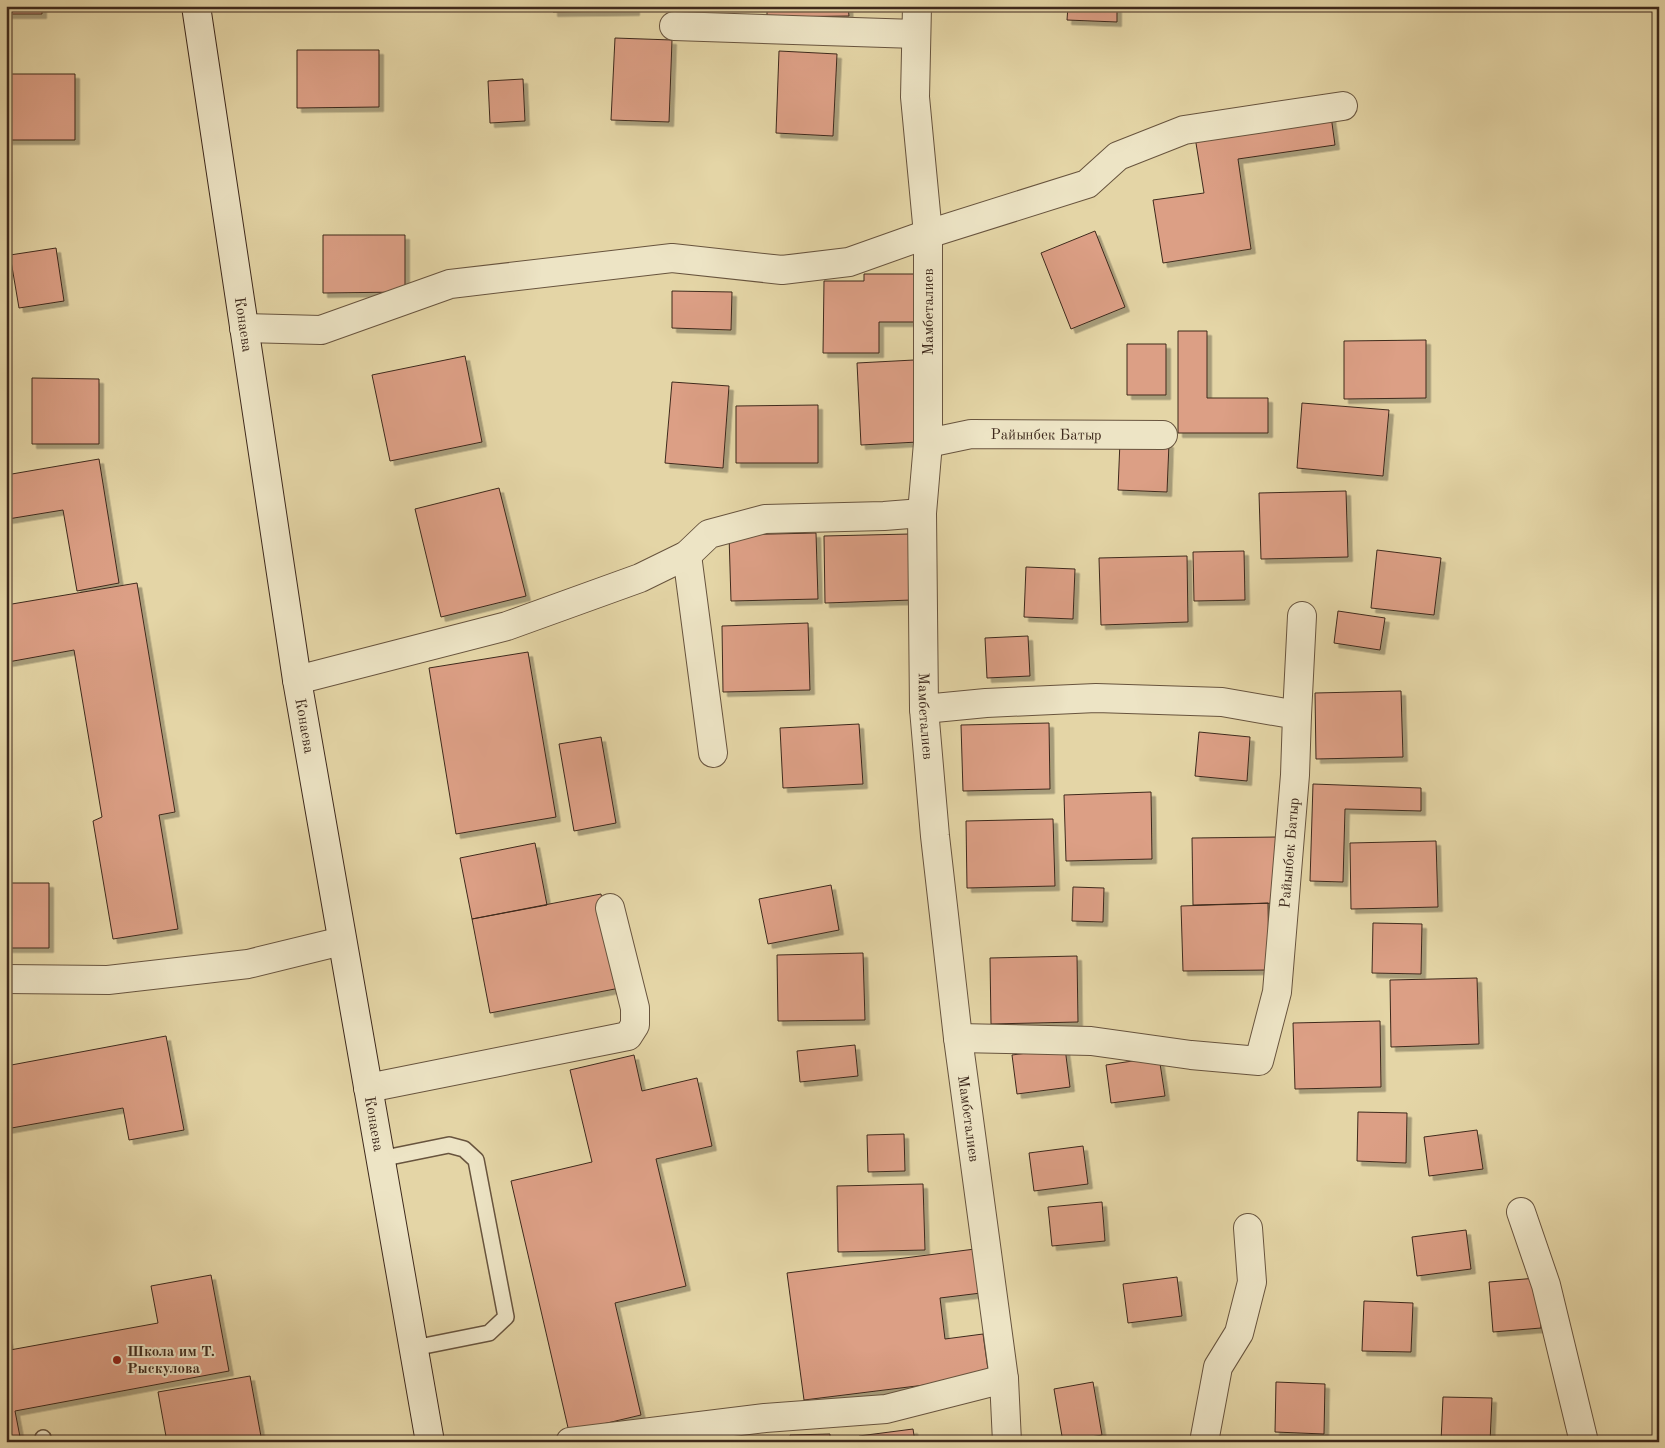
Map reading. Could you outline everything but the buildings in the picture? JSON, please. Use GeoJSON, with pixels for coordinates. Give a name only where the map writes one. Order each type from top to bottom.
{"type":"FeatureCollection","features":[{"type":"Feature","properties":{"kind":"street","name":"Конаева"},"geometry":{"type":"LineString","coordinates":[[196,6],[297,680],[430,1442]]}},
{"type":"Feature","properties":{"kind":"street","name":"Мамбеталиев"},"geometry":{"type":"LineString","coordinates":[[917,6],[915,97],[928,234],[928,443],[922,513],[924,709],[935,836],[958,1038],[1010,1436]]}},
{"type":"Feature","properties":{"kind":"street"},"geometry":{"type":"LineString","coordinates":[[674,26],[916,34]]}},
{"type":"Feature","properties":{"kind":"street"},"geometry":{"type":"LineString","coordinates":[[244,328],[321,330],[450,284],[672,258],[782,270],[849,262],[928,234],[1087,184],[1118,156],[1184,130],[1343,106]]}},
{"type":"Feature","properties":{"kind":"street","name":"Райынбек Батыр"},"geometry":{"type":"LineString","coordinates":[[928,443],[971,434],[1163,435]]}},
{"type":"Feature","properties":{"kind":"street"},"geometry":{"type":"LineString","coordinates":[[297,680],[506,626],[640,578],[687,555],[709,534],[765,519],[884,516],[922,513]]}},
{"type":"Feature","properties":{"kind":"street"},"geometry":{"type":"LineString","coordinates":[[687,555],[713,753]]}},
{"type":"Feature","properties":{"kind":"street"},"geometry":{"type":"LineString","coordinates":[[924,709],[986,703],[1096,698],[1222,702],[1297,715],[1302,616]]}},
{"type":"Feature","properties":{"kind":"street","name":"Райынбек Батыр"},"geometry":{"type":"LineString","coordinates":[[958,1038],[1091,1041],[1191,1055],[1259,1061],[1276,992],[1295,775],[1297,715]]}},
{"type":"Feature","properties":{"kind":"street"},"geometry":{"type":"LineString","coordinates":[[368,1088],[628,1036],[635,1024],[635,1008],[610,908]]}},
{"type":"Feature","properties":{"kind":"street"},"geometry":{"type":"LineString","coordinates":[[6,979],[118,979],[248,964],[342,941]]}},
{"type":"Feature","properties":{"kind":"street"},"geometry":{"type":"LineString","coordinates":[[1522,1212],[1546,1285],[1584,1442]]}},
{"type":"Feature","properties":{"kind":"street"},"geometry":{"type":"LineString","coordinates":[[1204,1442],[1218,1367],[1239,1333],[1252,1282],[1248,1228]]}},
{"type":"Feature","properties":{"kind":"street"},"geometry":{"type":"LineString","coordinates":[[570,1442],[765,1418],[886,1409],[1004,1379]]}},
{"type":"Feature","properties":{"kind":"lane"},"geometry":{"type":"LineString","coordinates":[[380,1159],[449,1145],[464,1150],[476,1160],[506,1317],[489,1333],[414,1348]]}},
{"type":"Feature","properties":{"kind":"place","name":"Школа им Т. Рыскулова"},"geometry":{"type":"Point","coordinates":[117,1360]}}]}
